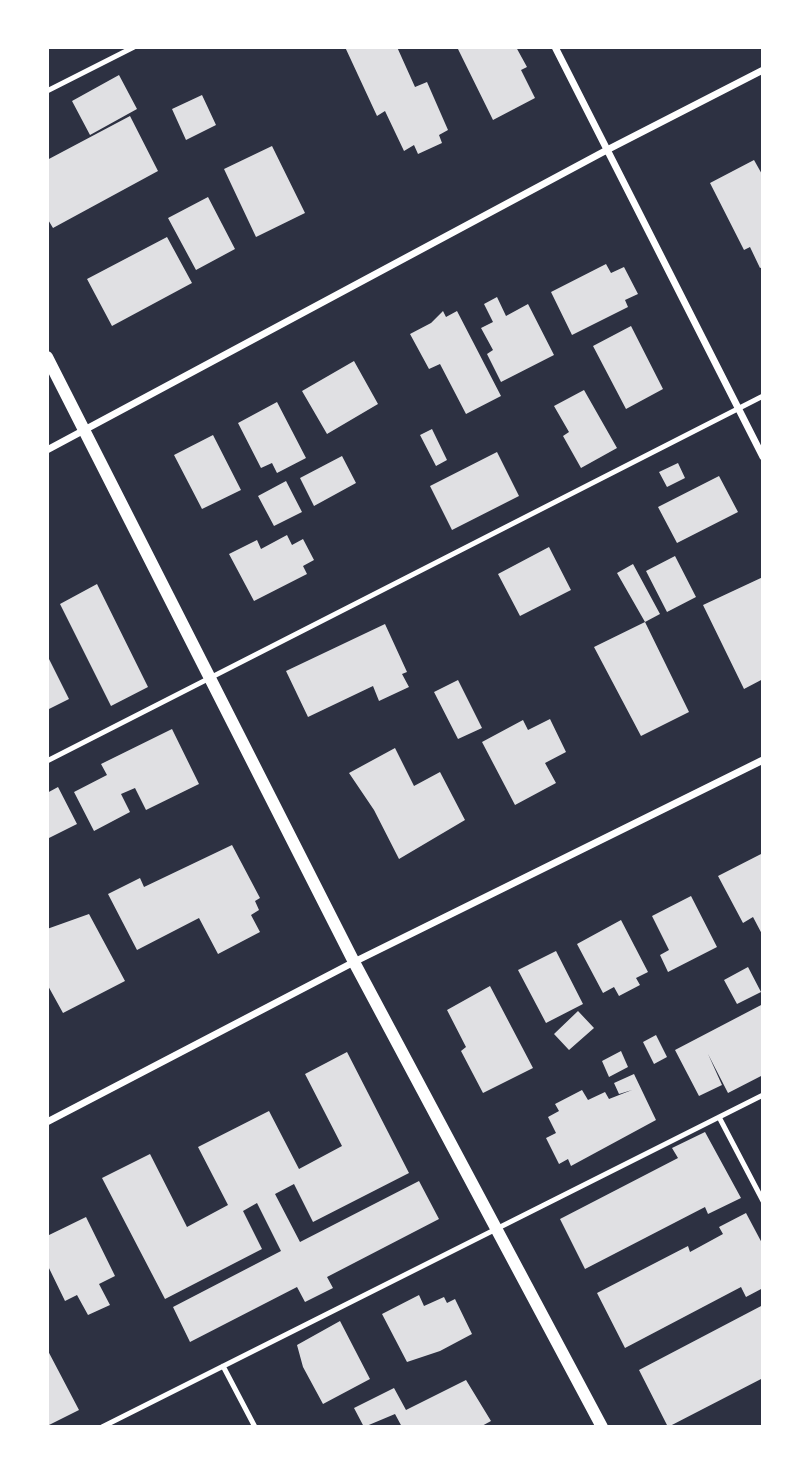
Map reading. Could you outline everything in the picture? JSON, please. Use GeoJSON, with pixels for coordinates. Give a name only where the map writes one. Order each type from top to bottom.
{"type":"FeatureCollection","features":[{"type":"Feature","properties":{"kind":"street"},"geometry":{"type":"LineString","coordinates":[[555,47],[763,457]]}},
{"type":"Feature","properties":{"kind":"street"},"geometry":{"type":"LineString","coordinates":[[47,450],[763,70]]}},
{"type":"Feature","properties":{"kind":"street"},"geometry":{"type":"LineString","coordinates":[[47,357],[354,962],[602,1427]]}},
{"type":"Feature","properties":{"kind":"street"},"geometry":{"type":"LineString","coordinates":[[47,1122],[354,962],[763,760]]}},
{"type":"Feature","properties":{"kind":"lane"},"geometry":{"type":"LineString","coordinates":[[47,91],[134,47]]}},
{"type":"Feature","properties":{"kind":"lane"},"geometry":{"type":"LineString","coordinates":[[47,761],[763,396]]}},
{"type":"Feature","properties":{"kind":"lane"},"geometry":{"type":"LineString","coordinates":[[102,1427],[763,1095]]}},
{"type":"Feature","properties":{"kind":"lane"},"geometry":{"type":"LineString","coordinates":[[719,1117],[763,1201]]}},
{"type":"Feature","properties":{"kind":"lane"},"geometry":{"type":"LineString","coordinates":[[223,1366],[254,1427]]}},
{"type":"Feature","properties":{"kind":"building"},"geometry":{"type":"Polygon","coordinates":[[[345,47],[397,47],[415,87],[427,82],[448,130],[439,135],[442,143],[418,154],[414,145],[404,151],[385,111],[377,116],[345,47]]]}},
{"type":"Feature","properties":{"kind":"building"},"geometry":{"type":"Polygon","coordinates":[[[457,47],[516,47],[527,67],[521,70],[535,98],[493,120],[457,47]]]}},
{"type":"Feature","properties":{"kind":"building"},"geometry":{"type":"Polygon","coordinates":[[[119,75],[137,109],[90,135],[72,101],[119,75]]]}},
{"type":"Feature","properties":{"kind":"building"},"geometry":{"type":"Polygon","coordinates":[[[202,95],[216,125],[186,140],[172,109],[202,95]]]}},
{"type":"Feature","properties":{"kind":"building"},"geometry":{"type":"Polygon","coordinates":[[[130,116],[158,171],[53,228],[47,218],[47,160],[130,116]]]}},
{"type":"Feature","properties":{"kind":"building"},"geometry":{"type":"Polygon","coordinates":[[[272,146],[305,213],[256,237],[224,169],[272,146]]]}},
{"type":"Feature","properties":{"kind":"building"},"geometry":{"type":"Polygon","coordinates":[[[754,160],[763,176],[763,267],[760,268],[750,247],[744,250],[710,183],[754,160]]]}},
{"type":"Feature","properties":{"kind":"building"},"geometry":{"type":"Polygon","coordinates":[[[208,197],[235,249],[196,270],[168,218],[208,197]]]}},
{"type":"Feature","properties":{"kind":"building"},"geometry":{"type":"Polygon","coordinates":[[[167,237],[192,283],[112,326],[87,279],[167,237]]]}},
{"type":"Feature","properties":{"kind":"building"},"geometry":{"type":"Polygon","coordinates":[[[606,264],[611,273],[624,267],[638,294],[625,300],[628,307],[572,335],[551,292],[606,264]]]}},
{"type":"Feature","properties":{"kind":"building"},"geometry":{"type":"Polygon","coordinates":[[[497,297],[506,316],[528,304],[554,355],[501,382],[487,354],[493,350],[481,328],[493,322],[484,304],[497,297]]]}},
{"type":"Feature","properties":{"kind":"building"},"geometry":{"type":"Polygon","coordinates":[[[443,311],[446,317],[457,311],[501,396],[466,414],[440,364],[429,369],[410,334],[431,323],[443,311]]]}},
{"type":"Feature","properties":{"kind":"building"},"geometry":{"type":"Polygon","coordinates":[[[631,326],[663,389],[626,409],[593,346],[631,326]]]}},
{"type":"Feature","properties":{"kind":"building"},"geometry":{"type":"Polygon","coordinates":[[[354,361],[378,404],[327,434],[302,391],[354,361]]]}},
{"type":"Feature","properties":{"kind":"building"},"geometry":{"type":"Polygon","coordinates":[[[584,390],[617,448],[581,468],[563,436],[569,432],[554,406],[584,390]]]}},
{"type":"Feature","properties":{"kind":"building"},"geometry":{"type":"Polygon","coordinates":[[[277,402],[306,458],[277,473],[272,463],[261,468],[238,423],[277,402]]]}},
{"type":"Feature","properties":{"kind":"building"},"geometry":{"type":"Polygon","coordinates":[[[432,429],[447,460],[436,466],[420,435],[432,429]]]}},
{"type":"Feature","properties":{"kind":"building"},"geometry":{"type":"Polygon","coordinates":[[[213,435],[241,490],[202,509],[174,455],[213,435]]]}},
{"type":"Feature","properties":{"kind":"building"},"geometry":{"type":"Polygon","coordinates":[[[497,452],[519,496],[452,530],[430,486],[497,452]]]}},
{"type":"Feature","properties":{"kind":"building"},"geometry":{"type":"Polygon","coordinates":[[[342,456],[356,483],[314,506],[300,478],[342,456]]]}},
{"type":"Feature","properties":{"kind":"building"},"geometry":{"type":"Polygon","coordinates":[[[678,463],[685,478],[667,487],[659,472],[678,463]]]}},
{"type":"Feature","properties":{"kind":"building"},"geometry":{"type":"Polygon","coordinates":[[[719,476],[738,512],[677,543],[658,507],[719,476]]]}},
{"type":"Feature","properties":{"kind":"building"},"geometry":{"type":"Polygon","coordinates":[[[286,481],[302,512],[274,526],[258,496],[286,481]]]}},
{"type":"Feature","properties":{"kind":"building"},"geometry":{"type":"Polygon","coordinates":[[[287,535],[292,545],[303,539],[314,560],[303,566],[307,574],[254,601],[229,554],[257,540],[261,549],[287,535]]]}},
{"type":"Feature","properties":{"kind":"building"},"geometry":{"type":"Polygon","coordinates":[[[549,547],[571,590],[520,616],[498,574],[549,547]]]}},
{"type":"Feature","properties":{"kind":"building"},"geometry":{"type":"Polygon","coordinates":[[[675,556],[696,597],[667,612],[646,571],[675,556]]]}},
{"type":"Feature","properties":{"kind":"building"},"geometry":{"type":"Polygon","coordinates":[[[633,564],[660,614],[645,622],[617,573],[633,564]]]}},
{"type":"Feature","properties":{"kind":"building"},"geometry":{"type":"Polygon","coordinates":[[[763,577],[763,679],[744,689],[703,605],[763,577]]]}},
{"type":"Feature","properties":{"kind":"building"},"geometry":{"type":"Polygon","coordinates":[[[97,584],[148,687],[111,706],[60,604],[97,584]]]}},
{"type":"Feature","properties":{"kind":"building"},"geometry":{"type":"Polygon","coordinates":[[[645,622],[689,712],[641,736],[594,647],[645,622]]]}},
{"type":"Feature","properties":{"kind":"building"},"geometry":{"type":"Polygon","coordinates":[[[385,624],[407,672],[402,674],[409,687],[379,701],[373,686],[308,717],[286,671],[385,624]]]}},
{"type":"Feature","properties":{"kind":"building"},"geometry":{"type":"Polygon","coordinates":[[[47,655],[69,699],[47,710],[47,655]]]}},
{"type":"Feature","properties":{"kind":"building"},"geometry":{"type":"Polygon","coordinates":[[[458,680],[482,728],[458,739],[434,692],[458,680]]]}},
{"type":"Feature","properties":{"kind":"building"},"geometry":{"type":"Polygon","coordinates":[[[550,719],[566,752],[545,763],[556,783],[515,805],[482,742],[523,720],[528,730],[550,719]]]}},
{"type":"Feature","properties":{"kind":"building"},"geometry":{"type":"Polygon","coordinates":[[[172,729],[199,784],[146,810],[135,788],[121,794],[130,812],[94,831],[74,792],[107,775],[101,764],[172,729]]]}},
{"type":"Feature","properties":{"kind":"building"},"geometry":{"type":"Polygon","coordinates":[[[395,748],[414,786],[440,772],[465,820],[399,859],[374,810],[349,773],[395,748]]]}},
{"type":"Feature","properties":{"kind":"building"},"geometry":{"type":"Polygon","coordinates":[[[58,787],[77,824],[47,839],[47,793],[58,787]]]}},
{"type":"Feature","properties":{"kind":"building"},"geometry":{"type":"Polygon","coordinates":[[[232,845],[260,898],[255,901],[259,910],[251,915],[260,932],[218,954],[199,918],[137,950],[108,894],[140,878],[144,887],[232,845]]]}},
{"type":"Feature","properties":{"kind":"building"},"geometry":{"type":"Polygon","coordinates":[[[763,853],[763,936],[753,917],[743,923],[718,876],[763,853]]]}},
{"type":"Feature","properties":{"kind":"building"},"geometry":{"type":"Polygon","coordinates":[[[691,896],[717,947],[668,972],[660,955],[669,950],[652,916],[691,896]]]}},
{"type":"Feature","properties":{"kind":"building"},"geometry":{"type":"Polygon","coordinates":[[[89,914],[125,981],[63,1013],[47,984],[47,929],[89,914]]]}},
{"type":"Feature","properties":{"kind":"building"},"geometry":{"type":"Polygon","coordinates":[[[621,920],[648,972],[636,978],[640,985],[619,996],[614,987],[603,993],[577,944],[621,920]]]}},
{"type":"Feature","properties":{"kind":"building"},"geometry":{"type":"Polygon","coordinates":[[[556,951],[583,1004],[546,1023],[518,970],[556,951]]]}},
{"type":"Feature","properties":{"kind":"building"},"geometry":{"type":"Polygon","coordinates":[[[748,967],[761,992],[737,1004],[724,980],[748,967]]]}},
{"type":"Feature","properties":{"kind":"building"},"geometry":{"type":"Polygon","coordinates":[[[490,986],[533,1068],[483,1093],[461,1051],[466,1047],[447,1010],[490,986]]]}},
{"type":"Feature","properties":{"kind":"building"},"geometry":{"type":"Polygon","coordinates":[[[763,1004],[763,1075],[728,1093],[708,1054],[722,1085],[699,1096],[675,1050],[763,1004]]]}},
{"type":"Feature","properties":{"kind":"building"},"geometry":{"type":"Polygon","coordinates":[[[578,1011],[594,1028],[569,1050],[554,1034],[578,1011]]]}},
{"type":"Feature","properties":{"kind":"building"},"geometry":{"type":"Polygon","coordinates":[[[656,1035],[667,1057],[654,1064],[643,1042],[656,1035]]]}},
{"type":"Feature","properties":{"kind":"building"},"geometry":{"type":"Polygon","coordinates":[[[621,1051],[628,1067],[609,1077],[602,1061],[621,1051]]]}},
{"type":"Feature","properties":{"kind":"building"},"geometry":{"type":"Polygon","coordinates":[[[347,1052],[409,1173],[313,1222],[294,1184],[275,1194],[300,1242],[419,1181],[439,1219],[327,1277],[333,1288],[305,1302],[297,1287],[190,1342],[173,1307],[281,1251],[257,1203],[243,1211],[262,1249],[165,1299],[102,1178],[150,1154],[187,1227],[228,1205],[198,1147],[269,1111],[299,1169],[342,1146],[305,1074],[347,1052]]]}},
{"type":"Feature","properties":{"kind":"building"},"geometry":{"type":"Polygon","coordinates":[[[634,1074],[656,1120],[571,1166],[568,1159],[559,1164],[546,1138],[556,1133],[548,1117],[559,1111],[555,1104],[582,1090],[588,1100],[605,1092],[609,1099],[632,1090],[619,1094],[614,1083],[634,1074]]]}},
{"type":"Feature","properties":{"kind":"building"},"geometry":{"type":"Polygon","coordinates":[[[705,1132],[741,1198],[708,1214],[705,1207],[585,1269],[560,1219],[678,1158],[672,1148],[705,1132]]]}},
{"type":"Feature","properties":{"kind":"building"},"geometry":{"type":"Polygon","coordinates":[[[746,1213],[763,1245],[763,1288],[746,1297],[741,1287],[625,1348],[597,1293],[688,1246],[690,1252],[723,1234],[719,1227],[746,1213]]]}},
{"type":"Feature","properties":{"kind":"building"},"geometry":{"type":"Polygon","coordinates":[[[86,1217],[115,1276],[99,1284],[110,1305],[88,1315],[77,1295],[65,1301],[47,1264],[47,1236],[86,1217]]]}},
{"type":"Feature","properties":{"kind":"building"},"geometry":{"type":"Polygon","coordinates":[[[419,1295],[424,1306],[444,1297],[447,1303],[455,1299],[472,1334],[440,1351],[407,1362],[382,1314],[419,1295]]]}},
{"type":"Feature","properties":{"kind":"building"},"geometry":{"type":"Polygon","coordinates":[[[763,1305],[763,1378],[668,1427],[639,1370],[763,1305]]]}},
{"type":"Feature","properties":{"kind":"building"},"geometry":{"type":"Polygon","coordinates":[[[340,1321],[370,1379],[323,1404],[303,1367],[297,1345],[340,1321]]]}},
{"type":"Feature","properties":{"kind":"building"},"geometry":{"type":"Polygon","coordinates":[[[47,1349],[79,1410],[47,1426],[47,1349]]]}},
{"type":"Feature","properties":{"kind":"building"},"geometry":{"type":"Polygon","coordinates":[[[466,1380],[491,1421],[480,1427],[402,1427],[395,1414],[364,1427],[354,1408],[394,1388],[406,1410],[466,1380]]]}}]}
